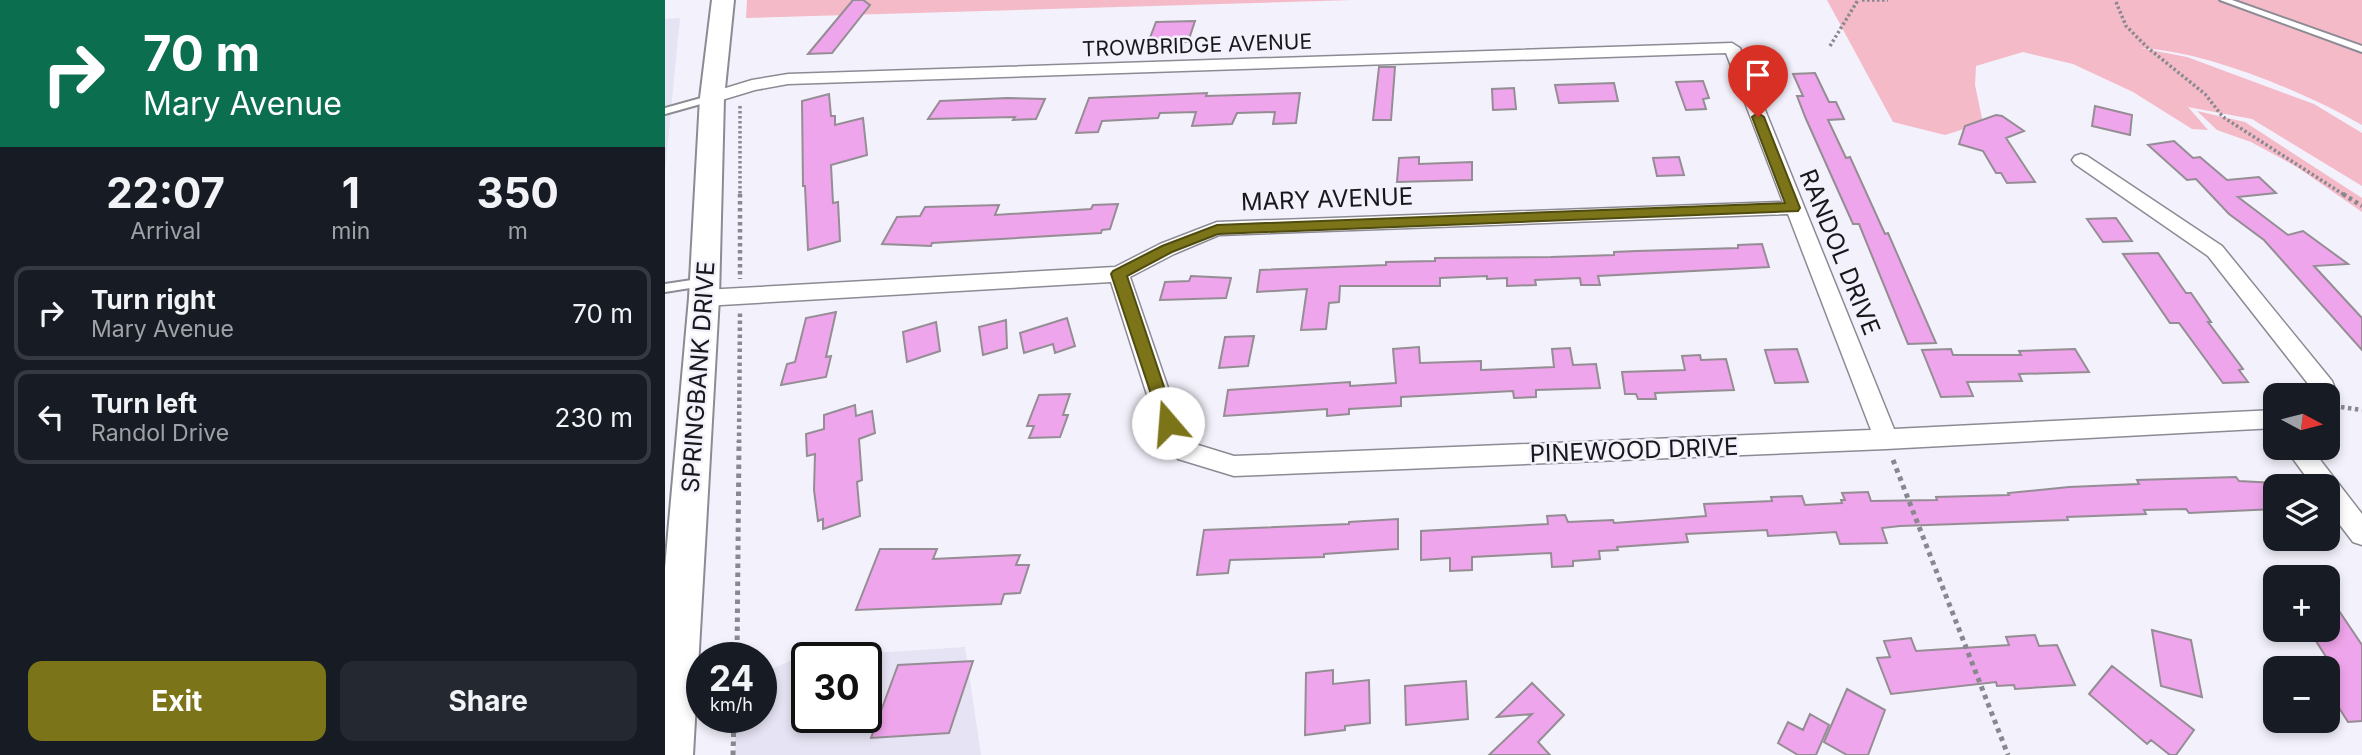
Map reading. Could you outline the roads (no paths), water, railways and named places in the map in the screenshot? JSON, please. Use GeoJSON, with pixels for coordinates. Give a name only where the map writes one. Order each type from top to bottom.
{"type":"FeatureCollection","features":[{"type":"Feature","properties":{"kind":"main road","name":"SPRINGBANK DRIVE"},"geometry":{"type":"LineString","coordinates":[[669,750],[681,539],[726,100],[723,0]]}},
{"type":"Feature","properties":{"kind":"street","name":"RANDOL DRIVE"},"geometry":{"type":"LineString","coordinates":[[1685,50],[1732,48],[1886,439]]}},
{"type":"Feature","properties":{"kind":"street","name":"TROWBRIDGE AVENUE"},"geometry":{"type":"LineString","coordinates":[[726,100],[752,85],[788,79],[1685,50]]}},
{"type":"Feature","properties":{"kind":"street"},"geometry":{"type":"LineString","coordinates":[[2081,160],[2215,251],[2321,383]]}},
{"type":"Feature","properties":{"kind":"street","name":"MARY AVENUE"},"geometry":{"type":"LineString","coordinates":[[705,290],[740,296],[1119,274],[1167,249],[1217,229],[1794,208]]}},
{"type":"Feature","properties":{"kind":"street","name":"PINEWOOD DRIVE"},"geometry":{"type":"LineString","coordinates":[[1119,274],[1168,423],[1187,452],[1234,466],[1886,439],[2263,420]]}},
{"type":"Feature","properties":{"kind":"street"},"geometry":{"type":"LineString","coordinates":[[2306,460],[2317,474]]}},
{"type":"Feature","properties":{"kind":"street"},"geometry":{"type":"LineString","coordinates":[[2340,504],[2362,534]]}},
{"type":"Feature","properties":{"kind":"lane"},"geometry":{"type":"LineString","coordinates":[[2224,0],[2362,49]]}},
{"type":"Feature","properties":{"kind":"lane"},"geometry":{"type":"LineString","coordinates":[[665,111],[726,100]]}},
{"type":"Feature","properties":{"kind":"lane"},"geometry":{"type":"LineString","coordinates":[[665,288],[705,290]]}}]}
